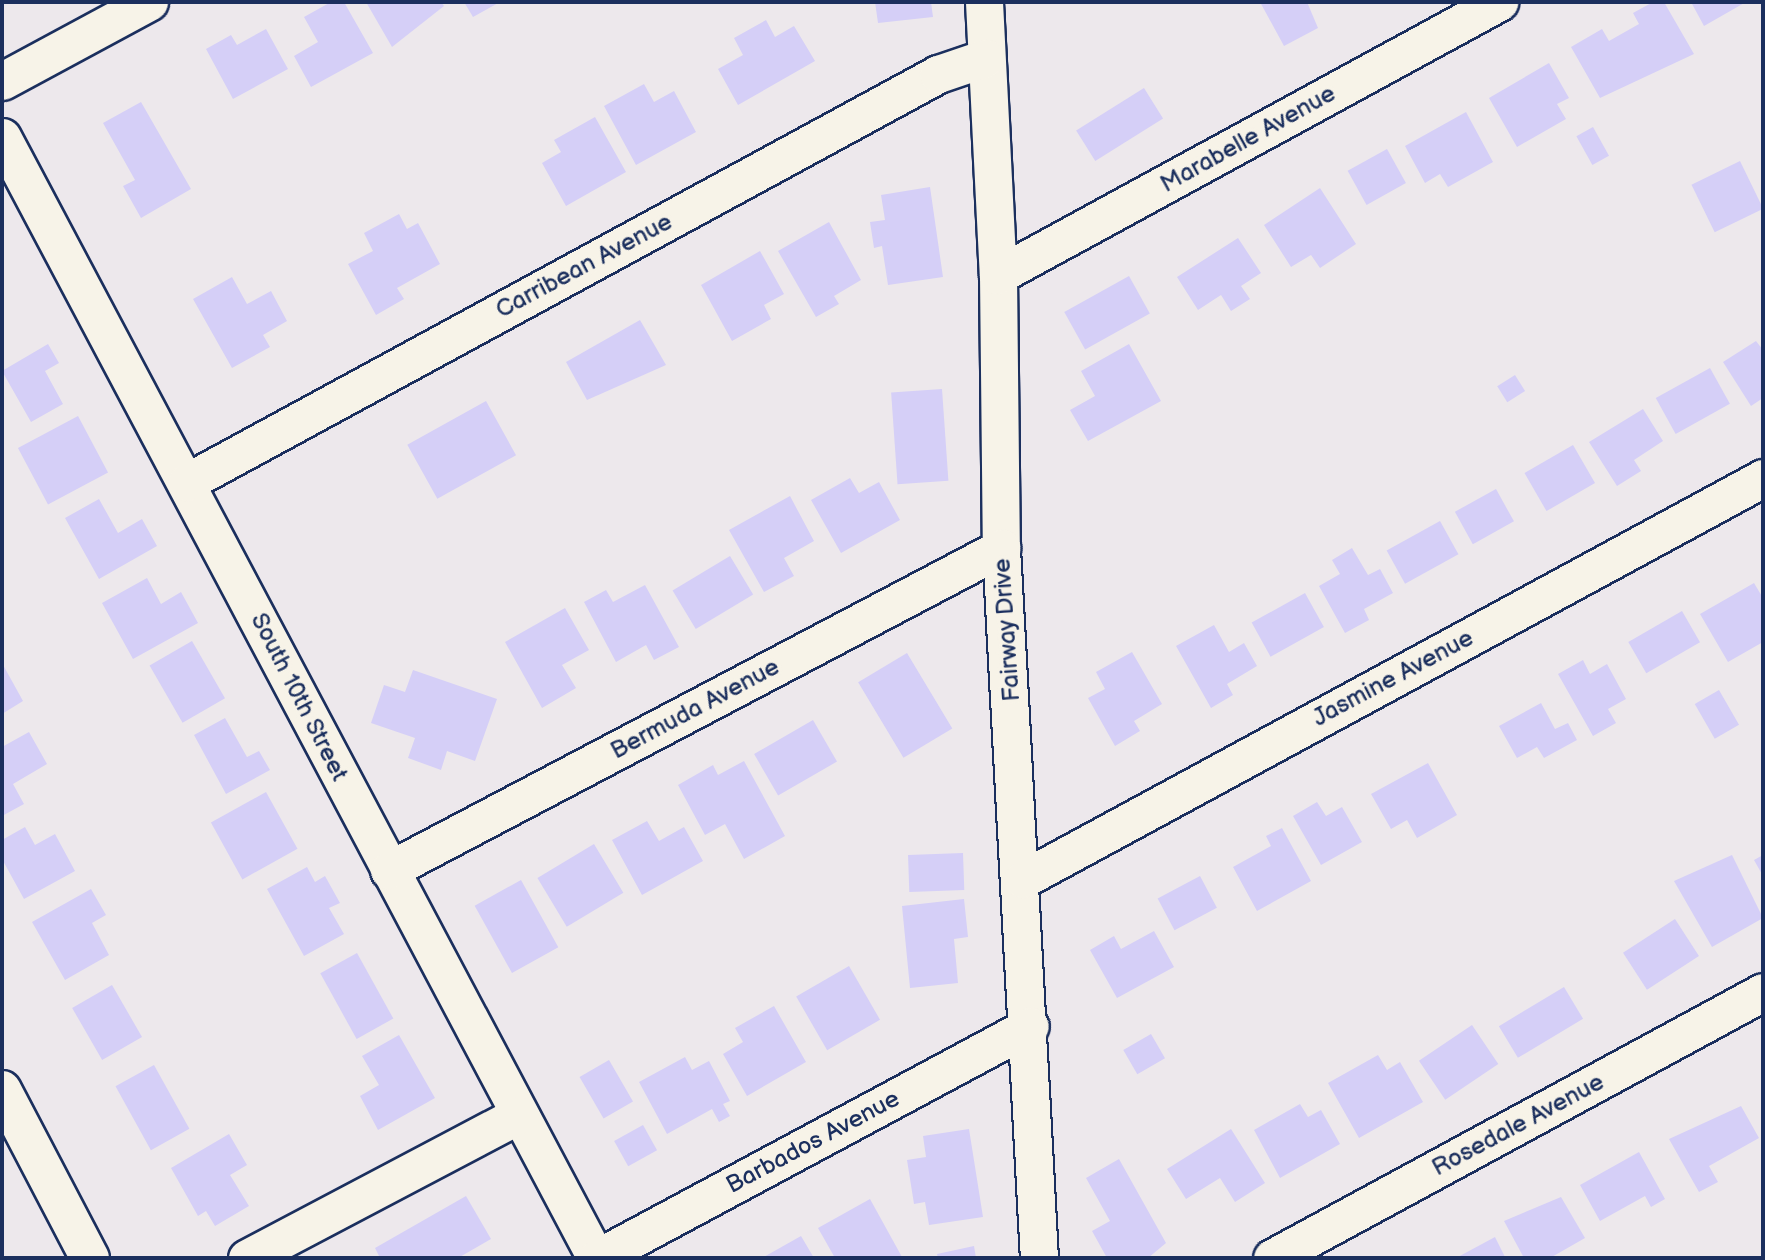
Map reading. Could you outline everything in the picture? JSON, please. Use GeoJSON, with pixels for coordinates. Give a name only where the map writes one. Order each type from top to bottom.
{"type":"FeatureCollection","features":[{"type":"Feature","properties":{"kind":"main road"},"geometry":{"type":"LineString","coordinates":[[2,1090],[90,1258]]}},
{"type":"Feature","properties":{"kind":"street"},"geometry":{"type":"LineString","coordinates":[[2,81],[149,2]]}},
{"type":"Feature","properties":{"kind":"street","name":"Fairway Drive"},"geometry":{"type":"LineString","coordinates":[[984,2],[998,275],[1001,548],[1023,879],[1039,1258]]}},
{"type":"Feature","properties":{"kind":"street","name":"Marabelle Avenue"},"geometry":{"type":"LineString","coordinates":[[998,275],[1499,2]]}},
{"type":"Feature","properties":{"kind":"street","name":"Carribean Avenue"},"geometry":{"type":"LineString","coordinates":[[187,482],[938,74],[985,58]]}},
{"type":"Feature","properties":{"kind":"street","name":"South 10th Street"},"geometry":{"type":"LineString","coordinates":[[2,137],[596,1258]]}},
{"type":"Feature","properties":{"kind":"street","name":"Jasmine Avenue"},"geometry":{"type":"LineString","coordinates":[[1023,879],[1763,478]]}},
{"type":"Feature","properties":{"kind":"street","name":"Bermuda Avenue"},"geometry":{"type":"LineString","coordinates":[[389,870],[1001,548]]}},
{"type":"Feature","properties":{"kind":"street","name":"Rosedale Avenue"},"geometry":{"type":"LineString","coordinates":[[1272,1258],[1763,992]]}},
{"type":"Feature","properties":{"kind":"street","name":"Barbados Avenue"},"geometry":{"type":"LineString","coordinates":[[596,1258],[1030,1026]]}},
{"type":"Feature","properties":{"kind":"street"},"geometry":{"type":"LineString","coordinates":[[247,1258],[518,1115]]}},
{"type":"Feature","properties":{"kind":"building"},"geometry":{"type":"Polygon","coordinates":[[[331,2],[344,2],[373,53],[311,87],[294,56],[318,42],[304,17],[331,2]]]}},
{"type":"Feature","properties":{"kind":"building"},"geometry":{"type":"Polygon","coordinates":[[[366,2],[441,2],[444,6],[392,47],[366,2]]]}},
{"type":"Feature","properties":{"kind":"building"},"geometry":{"type":"Polygon","coordinates":[[[464,2],[500,2],[473,17],[464,2]]]}},
{"type":"Feature","properties":{"kind":"building"},"geometry":{"type":"Polygon","coordinates":[[[875,2],[931,2],[933,17],[878,23],[875,2]]]}},
{"type":"Feature","properties":{"kind":"building"},"geometry":{"type":"Polygon","coordinates":[[[1260,2],[1307,2],[1318,28],[1284,46],[1260,2]]]}},
{"type":"Feature","properties":{"kind":"building"},"geometry":{"type":"Polygon","coordinates":[[[1653,2],[1664,2],[1694,54],[1600,98],[1571,47],[1602,29],[1609,41],[1639,24],[1633,13],[1653,2]]]}},
{"type":"Feature","properties":{"kind":"building"},"geometry":{"type":"Polygon","coordinates":[[[1691,2],[1746,2],[1704,26],[1691,2]]]}},
{"type":"Feature","properties":{"kind":"building"},"geometry":{"type":"Polygon","coordinates":[[[766,20],[775,37],[794,26],[815,61],[738,105],[718,69],[743,55],[734,38],[766,20]]]}},
{"type":"Feature","properties":{"kind":"building"},"geometry":{"type":"Polygon","coordinates":[[[266,29],[288,69],[233,99],[206,49],[231,35],[237,45],[266,29]]]}},
{"type":"Feature","properties":{"kind":"building"},"geometry":{"type":"Polygon","coordinates":[[[1549,63],[1569,98],[1557,104],[1566,119],[1517,147],[1489,98],[1549,63]]]}},
{"type":"Feature","properties":{"kind":"building"},"geometry":{"type":"Polygon","coordinates":[[[644,84],[654,102],[674,91],[696,132],[636,165],[604,106],[644,84]]]}},
{"type":"Feature","properties":{"kind":"building"},"geometry":{"type":"Polygon","coordinates":[[[1144,88],[1163,119],[1095,161],[1076,130],[1144,88]]]}},
{"type":"Feature","properties":{"kind":"building"},"geometry":{"type":"Polygon","coordinates":[[[141,102],[191,189],[141,218],[123,186],[135,180],[103,123],[141,102]]]}},
{"type":"Feature","properties":{"kind":"building"},"geometry":{"type":"Polygon","coordinates":[[[1466,112],[1493,162],[1448,187],[1440,174],[1425,183],[1405,146],[1466,112]]]}},
{"type":"Feature","properties":{"kind":"building"},"geometry":{"type":"Polygon","coordinates":[[[595,117],[626,172],[566,206],[542,163],[561,152],[554,140],[595,117]]]}},
{"type":"Feature","properties":{"kind":"building"},"geometry":{"type":"Polygon","coordinates":[[[1593,127],[1609,156],[1592,165],[1576,136],[1593,127]]]}},
{"type":"Feature","properties":{"kind":"building"},"geometry":{"type":"Polygon","coordinates":[[[1387,149],[1406,183],[1367,205],[1348,171],[1387,149]]]}},
{"type":"Feature","properties":{"kind":"building"},"geometry":{"type":"Polygon","coordinates":[[[1740,161],[1763,209],[1715,232],[1691,185],[1740,161]]]}},
{"type":"Feature","properties":{"kind":"building"},"geometry":{"type":"Polygon","coordinates":[[[930,187],[943,277],[888,285],[882,246],[874,248],[870,222],[885,220],[881,195],[930,187]]]}},
{"type":"Feature","properties":{"kind":"building"},"geometry":{"type":"Polygon","coordinates":[[[1320,188],[1356,244],[1320,268],[1311,255],[1291,267],[1264,225],[1320,188]]]}},
{"type":"Feature","properties":{"kind":"building"},"geometry":{"type":"Polygon","coordinates":[[[399,214],[407,229],[418,223],[440,264],[397,288],[404,299],[376,315],[348,264],[373,251],[364,233],[399,214]]]}},
{"type":"Feature","properties":{"kind":"building"},"geometry":{"type":"Polygon","coordinates":[[[829,222],[861,280],[834,296],[839,304],[816,317],[778,251],[829,222]]]}},
{"type":"Feature","properties":{"kind":"building"},"geometry":{"type":"Polygon","coordinates":[[[1238,238],[1261,273],[1241,286],[1250,299],[1231,311],[1221,295],[1198,310],[1177,277],[1238,238]]]}},
{"type":"Feature","properties":{"kind":"building"},"geometry":{"type":"Polygon","coordinates":[[[760,251],[784,294],[764,305],[771,319],[732,341],[701,285],[760,251]]]}},
{"type":"Feature","properties":{"kind":"building"},"geometry":{"type":"Polygon","coordinates":[[[1129,276],[1150,314],[1085,349],[1064,312],[1129,276]]]}},
{"type":"Feature","properties":{"kind":"building"},"geometry":{"type":"Polygon","coordinates":[[[232,277],[247,304],[271,291],[287,321],[263,335],[270,347],[232,368],[193,299],[232,277]]]}},
{"type":"Feature","properties":{"kind":"building"},"geometry":{"type":"Polygon","coordinates":[[[640,320],[666,365],[587,400],[566,362],[640,320]]]}},
{"type":"Feature","properties":{"kind":"building"},"geometry":{"type":"Polygon","coordinates":[[[1756,341],[1763,350],[1763,398],[1751,406],[1723,362],[1756,341]]]}},
{"type":"Feature","properties":{"kind":"building"},"geometry":{"type":"Polygon","coordinates":[[[48,344],[59,363],[45,371],[63,404],[31,422],[2,371],[48,344]]]}},
{"type":"Feature","properties":{"kind":"building"},"geometry":{"type":"Polygon","coordinates":[[[1129,344],[1161,401],[1088,441],[1070,410],[1095,396],[1081,371],[1129,344]]]}},
{"type":"Feature","properties":{"kind":"building"},"geometry":{"type":"Polygon","coordinates":[[[1710,368],[1730,404],[1676,434],[1656,398],[1710,368]]]}},
{"type":"Feature","properties":{"kind":"building"},"geometry":{"type":"Polygon","coordinates":[[[1515,375],[1525,391],[1507,402],[1497,386],[1515,375]]]}},
{"type":"Feature","properties":{"kind":"building"},"geometry":{"type":"Polygon","coordinates":[[[942,389],[948,481],[898,484],[891,393],[942,389]]]}},
{"type":"Feature","properties":{"kind":"building"},"geometry":{"type":"Polygon","coordinates":[[[486,401],[516,455],[437,499],[407,445],[486,401]]]}},
{"type":"Feature","properties":{"kind":"building"},"geometry":{"type":"Polygon","coordinates":[[[1643,409],[1663,441],[1634,460],[1641,471],[1617,486],[1589,442],[1643,409]]]}},
{"type":"Feature","properties":{"kind":"building"},"geometry":{"type":"Polygon","coordinates":[[[78,416],[108,473],[48,504],[18,448],[78,416]]]}},
{"type":"Feature","properties":{"kind":"building"},"geometry":{"type":"Polygon","coordinates":[[[1573,445],[1595,483],[1547,511],[1525,473],[1573,445]]]}},
{"type":"Feature","properties":{"kind":"building"},"geometry":{"type":"Polygon","coordinates":[[[850,478],[859,493],[879,482],[900,520],[841,553],[811,500],[850,478]]]}},
{"type":"Feature","properties":{"kind":"building"},"geometry":{"type":"Polygon","coordinates":[[[1496,489],[1514,521],[1473,544],[1455,512],[1496,489]]]}},
{"type":"Feature","properties":{"kind":"building"},"geometry":{"type":"Polygon","coordinates":[[[790,496],[814,541],[784,558],[794,576],[764,592],[729,530],[790,496]]]}},
{"type":"Feature","properties":{"kind":"building"},"geometry":{"type":"Polygon","coordinates":[[[99,499],[118,533],[142,519],[157,546],[99,579],[65,518],[99,499]]]}},
{"type":"Feature","properties":{"kind":"building"},"geometry":{"type":"Polygon","coordinates":[[[1440,521],[1458,554],[1405,584],[1387,551],[1440,521]]]}},
{"type":"Feature","properties":{"kind":"building"},"geometry":{"type":"Polygon","coordinates":[[[1352,548],[1368,575],[1380,569],[1393,593],[1364,609],[1369,620],[1345,633],[1319,586],[1340,574],[1332,560],[1352,548]]]}},
{"type":"Feature","properties":{"kind":"building"},"geometry":{"type":"Polygon","coordinates":[[[730,556],[753,595],[696,629],[673,591],[730,556]]]}},
{"type":"Feature","properties":{"kind":"building"},"geometry":{"type":"Polygon","coordinates":[[[147,578],[161,604],[181,592],[198,623],[133,659],[102,603],[147,578]]]}},
{"type":"Feature","properties":{"kind":"building"},"geometry":{"type":"Polygon","coordinates":[[[1754,583],[1763,598],[1763,642],[1728,662],[1700,614],[1754,583]]]}},
{"type":"Feature","properties":{"kind":"building"},"geometry":{"type":"Polygon","coordinates":[[[645,585],[679,647],[654,660],[646,645],[616,662],[584,602],[606,590],[613,602],[645,585]]]}},
{"type":"Feature","properties":{"kind":"building"},"geometry":{"type":"Polygon","coordinates":[[[1305,593],[1324,627],[1271,657],[1252,623],[1305,593]]]}},
{"type":"Feature","properties":{"kind":"building"},"geometry":{"type":"Polygon","coordinates":[[[565,608],[589,650],[562,665],[576,688],[542,708],[505,642],[565,608]]]}},
{"type":"Feature","properties":{"kind":"building"},"geometry":{"type":"Polygon","coordinates":[[[1682,611],[1700,642],[1646,673],[1628,642],[1682,611]]]}},
{"type":"Feature","properties":{"kind":"building"},"geometry":{"type":"Polygon","coordinates":[[[1214,625],[1229,652],[1244,643],[1257,666],[1227,684],[1233,695],[1211,708],[1176,646],[1214,625]]]}},
{"type":"Feature","properties":{"kind":"building"},"geometry":{"type":"Polygon","coordinates":[[[192,641],[225,698],[183,723],[150,666],[192,641]]]}},
{"type":"Feature","properties":{"kind":"building"},"geometry":{"type":"Polygon","coordinates":[[[1132,652],[1162,704],[1134,721],[1140,731],[1115,746],[1088,698],[1105,689],[1096,672],[1132,652]]]}},
{"type":"Feature","properties":{"kind":"building"},"geometry":{"type":"Polygon","coordinates":[[[907,653],[952,728],[903,758],[858,682],[907,653]]]}},
{"type":"Feature","properties":{"kind":"building"},"geometry":{"type":"Polygon","coordinates":[[[1583,660],[1590,674],[1607,664],[1626,699],[1608,709],[1616,723],[1593,736],[1558,674],[1583,660]]]}},
{"type":"Feature","properties":{"kind":"building"},"geometry":{"type":"Polygon","coordinates":[[[2,663],[23,701],[2,714],[2,663]]]}},
{"type":"Feature","properties":{"kind":"building"},"geometry":{"type":"Polygon","coordinates":[[[413,670],[497,699],[475,761],[447,751],[441,770],[408,758],[415,738],[371,723],[384,685],[405,692],[413,670]]]}},
{"type":"Feature","properties":{"kind":"building"},"geometry":{"type":"Polygon","coordinates":[[[1719,690],[1739,725],[1715,739],[1695,704],[1719,690]]]}},
{"type":"Feature","properties":{"kind":"building"},"geometry":{"type":"Polygon","coordinates":[[[1541,703],[1555,729],[1568,723],[1577,740],[1544,758],[1537,747],[1517,758],[1499,726],[1541,703]]]}},
{"type":"Feature","properties":{"kind":"building"},"geometry":{"type":"Polygon","coordinates":[[[225,718],[247,757],[259,751],[270,770],[226,794],[194,735],[225,718]]]}},
{"type":"Feature","properties":{"kind":"building"},"geometry":{"type":"Polygon","coordinates":[[[813,720],[837,762],[778,796],[754,754],[813,720]]]}},
{"type":"Feature","properties":{"kind":"building"},"geometry":{"type":"Polygon","coordinates":[[[29,732],[47,764],[13,784],[24,804],[2,816],[2,747],[29,732]]]}},
{"type":"Feature","properties":{"kind":"building"},"geometry":{"type":"Polygon","coordinates":[[[744,761],[785,836],[744,859],[725,824],[705,835],[678,785],[713,765],[718,775],[744,761]]]}},
{"type":"Feature","properties":{"kind":"building"},"geometry":{"type":"Polygon","coordinates":[[[1428,763],[1457,815],[1417,838],[1407,820],[1391,829],[1371,794],[1428,763]]]}},
{"type":"Feature","properties":{"kind":"building"},"geometry":{"type":"Polygon","coordinates":[[[266,792],[298,849],[242,879],[211,823],[266,792]]]}},
{"type":"Feature","properties":{"kind":"building"},"geometry":{"type":"Polygon","coordinates":[[[1317,802],[1326,816],[1342,807],[1362,842],[1321,865],[1293,816],[1317,802]]]}},
{"type":"Feature","properties":{"kind":"building"},"geometry":{"type":"Polygon","coordinates":[[[647,821],[659,841],[684,827],[703,861],[642,895],[612,840],[647,821]]]}},
{"type":"Feature","properties":{"kind":"building"},"geometry":{"type":"Polygon","coordinates":[[[25,827],[35,845],[55,834],[75,871],[24,899],[2,859],[2,840],[25,827]]]}},
{"type":"Feature","properties":{"kind":"building"},"geometry":{"type":"Polygon","coordinates":[[[1282,828],[1311,881],[1257,911],[1233,867],[1271,846],[1266,836],[1282,828]]]}},
{"type":"Feature","properties":{"kind":"building"},"geometry":{"type":"Polygon","coordinates":[[[594,844],[623,893],[567,927],[537,878],[594,844]]]}},
{"type":"Feature","properties":{"kind":"building"},"geometry":{"type":"Polygon","coordinates":[[[963,853],[964,890],[909,892],[908,855],[963,853]]]}},
{"type":"Feature","properties":{"kind":"building"},"geometry":{"type":"Polygon","coordinates":[[[1732,855],[1763,918],[1712,947],[1674,881],[1732,855]]]}},
{"type":"Feature","properties":{"kind":"building"},"geometry":{"type":"Polygon","coordinates":[[[1763,855],[1763,876],[1754,860],[1763,855]]]}},
{"type":"Feature","properties":{"kind":"building"},"geometry":{"type":"Polygon","coordinates":[[[307,867],[315,882],[325,876],[340,903],[329,908],[344,934],[304,956],[267,889],[307,867]]]}},
{"type":"Feature","properties":{"kind":"building"},"geometry":{"type":"Polygon","coordinates":[[[1200,876],[1217,908],[1175,930],[1158,899],[1200,876]]]}},
{"type":"Feature","properties":{"kind":"building"},"geometry":{"type":"Polygon","coordinates":[[[521,880],[558,947],[512,973],[475,906],[521,880]]]}},
{"type":"Feature","properties":{"kind":"building"},"geometry":{"type":"Polygon","coordinates":[[[91,889],[106,915],[92,923],[109,955],[65,980],[32,922],[91,889]]]}},
{"type":"Feature","properties":{"kind":"building"},"geometry":{"type":"Polygon","coordinates":[[[964,899],[968,937],[954,939],[958,983],[910,988],[902,906],[964,899]]]}},
{"type":"Feature","properties":{"kind":"building"},"geometry":{"type":"Polygon","coordinates":[[[1675,919],[1699,956],[1647,990],[1623,953],[1675,919]]]}},
{"type":"Feature","properties":{"kind":"building"},"geometry":{"type":"Polygon","coordinates":[[[1154,931],[1174,967],[1117,998],[1090,950],[1114,936],[1121,949],[1154,931]]]}},
{"type":"Feature","properties":{"kind":"building"},"geometry":{"type":"Polygon","coordinates":[[[357,953],[393,1019],[357,1039],[320,973],[357,953]]]}},
{"type":"Feature","properties":{"kind":"building"},"geometry":{"type":"Polygon","coordinates":[[[849,966],[880,1020],[827,1050],[796,996],[849,966]]]}},
{"type":"Feature","properties":{"kind":"building"},"geometry":{"type":"Polygon","coordinates":[[[112,985],[142,1037],[102,1060],[72,1008],[112,985]]]}},
{"type":"Feature","properties":{"kind":"building"},"geometry":{"type":"Polygon","coordinates":[[[1564,987],[1583,1019],[1518,1058],[1499,1026],[1564,987]]]}},
{"type":"Feature","properties":{"kind":"building"},"geometry":{"type":"Polygon","coordinates":[[[774,1006],[806,1062],[747,1096],[723,1054],[743,1042],[735,1028],[774,1006]]]}},
{"type":"Feature","properties":{"kind":"building"},"geometry":{"type":"Polygon","coordinates":[[[1472,1025],[1498,1064],[1445,1100],[1419,1061],[1472,1025]]]}},
{"type":"Feature","properties":{"kind":"building"},"geometry":{"type":"Polygon","coordinates":[[[1151,1034],[1165,1058],[1137,1074],[1123,1050],[1151,1034]]]}},
{"type":"Feature","properties":{"kind":"building"},"geometry":{"type":"Polygon","coordinates":[[[399,1035],[435,1098],[378,1130],[360,1096],[379,1085],[362,1056],[399,1035]]]}},
{"type":"Feature","properties":{"kind":"building"},"geometry":{"type":"Polygon","coordinates":[[[1378,1055],[1387,1070],[1400,1062],[1423,1102],[1359,1138],[1328,1083],[1378,1055]]]}},
{"type":"Feature","properties":{"kind":"building"},"geometry":{"type":"Polygon","coordinates":[[[685,1057],[692,1070],[709,1061],[730,1101],[723,1104],[730,1116],[719,1122],[712,1109],[667,1134],[639,1082],[685,1057]]]}},
{"type":"Feature","properties":{"kind":"building"},"geometry":{"type":"Polygon","coordinates":[[[609,1060],[633,1102],[604,1119],[580,1077],[609,1060]]]}},
{"type":"Feature","properties":{"kind":"building"},"geometry":{"type":"Polygon","coordinates":[[[154,1065],[189,1129],[151,1150],[116,1086],[154,1065]]]}},
{"type":"Feature","properties":{"kind":"building"},"geometry":{"type":"Polygon","coordinates":[[[1300,1104],[1308,1117],[1321,1110],[1340,1144],[1280,1178],[1254,1130],[1300,1104]]]}},
{"type":"Feature","properties":{"kind":"building"},"geometry":{"type":"Polygon","coordinates":[[[1741,1106],[1759,1138],[1709,1166],[1718,1182],[1699,1192],[1669,1139],[1741,1106]]]}},
{"type":"Feature","properties":{"kind":"building"},"geometry":{"type":"Polygon","coordinates":[[[643,1125],[657,1150],[628,1166],[614,1141],[643,1125]]]}},
{"type":"Feature","properties":{"kind":"building"},"geometry":{"type":"Polygon","coordinates":[[[969,1129],[983,1217],[929,1225],[925,1202],[914,1204],[907,1160],[926,1157],[923,1136],[969,1129]]]}},
{"type":"Feature","properties":{"kind":"building"},"geometry":{"type":"Polygon","coordinates":[[[1231,1129],[1265,1183],[1235,1202],[1220,1178],[1186,1199],[1167,1169],[1231,1129]]]}},
{"type":"Feature","properties":{"kind":"building"},"geometry":{"type":"Polygon","coordinates":[[[229,1134],[247,1165],[230,1175],[249,1206],[215,1226],[206,1211],[198,1216],[171,1168],[229,1134]]]}},
{"type":"Feature","properties":{"kind":"building"},"geometry":{"type":"Polygon","coordinates":[[[1639,1152],[1665,1199],[1651,1207],[1645,1196],[1600,1221],[1580,1185],[1639,1152]]]}},
{"type":"Feature","properties":{"kind":"building"},"geometry":{"type":"Polygon","coordinates":[[[1119,1159],[1166,1243],[1148,1258],[1107,1258],[1092,1231],[1110,1221],[1086,1178],[1119,1159]]]}},
{"type":"Feature","properties":{"kind":"building"},"geometry":{"type":"Polygon","coordinates":[[[466,1196],[491,1239],[458,1258],[380,1258],[375,1248],[466,1196]]]}},
{"type":"Feature","properties":{"kind":"building"},"geometry":{"type":"Polygon","coordinates":[[[1561,1197],[1585,1238],[1550,1258],[1524,1258],[1504,1221],[1561,1197]]]}},
{"type":"Feature","properties":{"kind":"building"},"geometry":{"type":"Polygon","coordinates":[[[870,1199],[902,1257],[835,1258],[818,1228],[870,1199]]]}},
{"type":"Feature","properties":{"kind":"building"},"geometry":{"type":"Polygon","coordinates":[[[801,1236],[814,1258],[762,1258],[801,1236]]]}},
{"type":"Feature","properties":{"kind":"building"},"geometry":{"type":"Polygon","coordinates":[[[1495,1237],[1505,1257],[1456,1258],[1495,1237]]]}},
{"type":"Feature","properties":{"kind":"building"},"geometry":{"type":"Polygon","coordinates":[[[974,1246],[976,1258],[938,1258],[937,1254],[974,1246]]]}}]}
